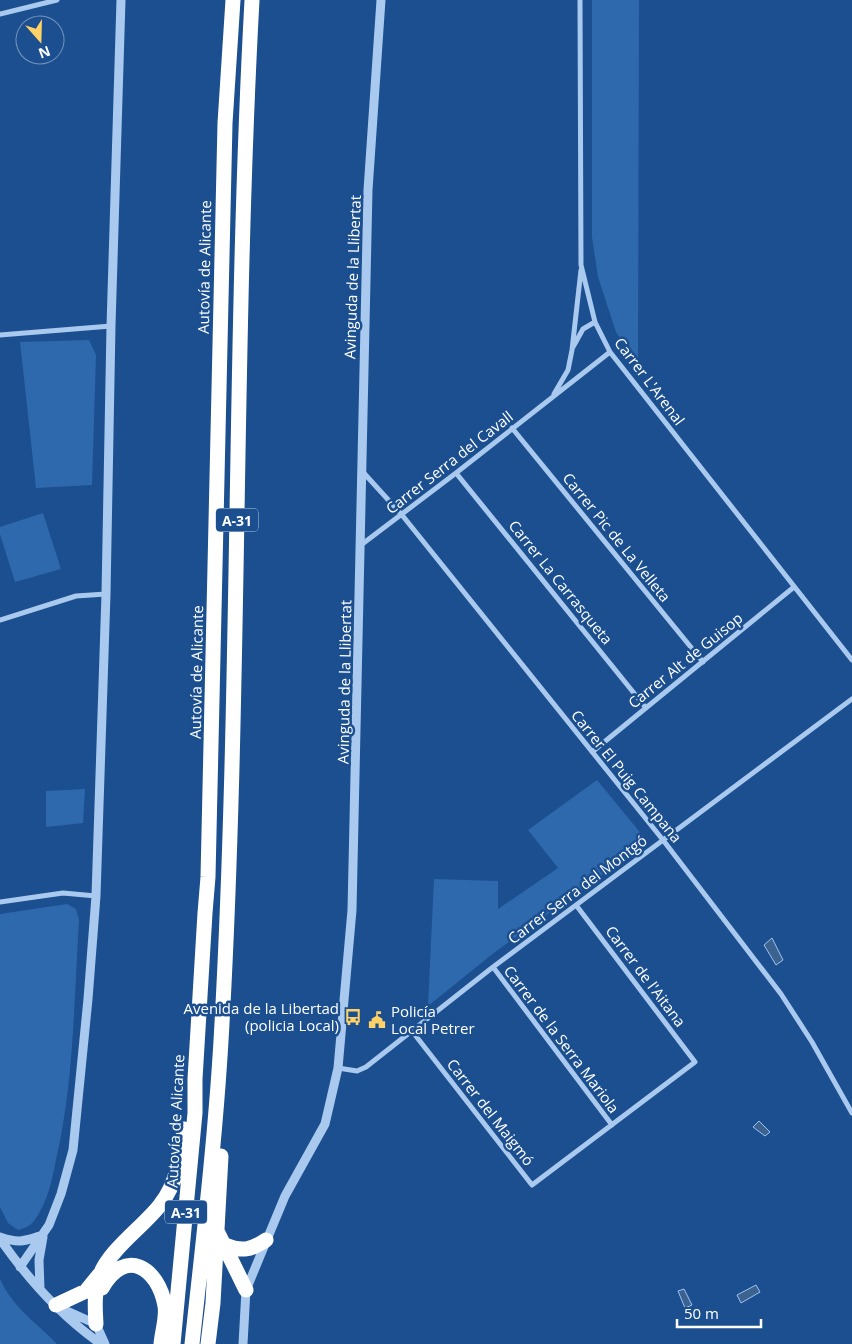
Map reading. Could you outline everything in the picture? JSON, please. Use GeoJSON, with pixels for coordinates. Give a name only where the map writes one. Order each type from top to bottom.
{"type":"FeatureCollection","features":[{"type":"Feature","properties":{"kind":"highway","name":"Autovía de Alicante"},"geometry":{"type":"LineString","coordinates":[[172,1344],[196,1113],[195,1079],[204,913],[208,877],[224,162],[232,0]]}},
{"type":"Feature","properties":{"kind":"highway","name":"A-31"},"geometry":{"type":"LineString","coordinates":[[192,1344],[216,1119],[229,860],[246,126],[252,0]]}},
{"type":"Feature","properties":{"kind":"highway"},"geometry":{"type":"LineString","coordinates":[[56,1305],[86,1291],[115,1252],[161,1205],[177,1172],[187,1105],[195,1079]]}},
{"type":"Feature","properties":{"kind":"highway"},"geometry":{"type":"LineString","coordinates":[[208,1344],[221,1239],[222,1146],[216,1119]]}},
{"type":"Feature","properties":{"kind":"highway"},"geometry":{"type":"LineString","coordinates":[[221,1239],[234,1249],[245,1250],[256,1247],[266,1240]]}},
{"type":"Feature","properties":{"kind":"highway"},"geometry":{"type":"LineString","coordinates":[[221,1239],[246,1290]]}},
{"type":"Feature","properties":{"kind":"highway"},"geometry":{"type":"LineString","coordinates":[[96,1298],[106,1280],[121,1267],[134,1266],[145,1269],[154,1277],[161,1289],[166,1308],[161,1344]]}},
{"type":"Feature","properties":{"kind":"highway"},"geometry":{"type":"LineString","coordinates":[[96,1324],[96,1298],[100,1274]]}},
{"type":"Feature","properties":{"kind":"street"},"geometry":{"type":"LineString","coordinates":[[0,14],[57,0]]}},
{"type":"Feature","properties":{"kind":"street"},"geometry":{"type":"LineString","coordinates":[[20,1267],[49,1225],[61,1194],[73,1150],[96,896],[106,594],[111,326],[121,0]]}},
{"type":"Feature","properties":{"kind":"street","name":"Avinguda de la Llibertat"},"geometry":{"type":"LineString","coordinates":[[242,1344],[246,1290],[285,1196],[325,1124],[338,1068],[352,910],[368,190],[381,0]]}},
{"type":"Feature","properties":{"kind":"street","name":"Carrer L'Arenal"},"geometry":{"type":"LineString","coordinates":[[580,0],[581,265],[595,322],[610,352],[852,660]]}},
{"type":"Feature","properties":{"kind":"street","name":"Carrer Serra del Cavall"},"geometry":{"type":"LineString","coordinates":[[552,397],[568,370],[572,350],[581,265]]}},
{"type":"Feature","properties":{"kind":"street","name":"Carrer Serra del Cavall"},"geometry":{"type":"LineString","coordinates":[[572,350],[583,329],[595,322]]}},
{"type":"Feature","properties":{"kind":"street"},"geometry":{"type":"LineString","coordinates":[[0,335],[111,326]]}},
{"type":"Feature","properties":{"kind":"street","name":"Carrer Serra del Cavall"},"geometry":{"type":"LineString","coordinates":[[361,545],[610,352]]}},
{"type":"Feature","properties":{"kind":"street","name":"Carrer Pic de La Velleta"},"geometry":{"type":"LineString","coordinates":[[512,428],[703,662]]}},
{"type":"Feature","properties":{"kind":"street","name":"Carrer El Puig Campana"},"geometry":{"type":"LineString","coordinates":[[361,469],[402,515],[663,840],[781,994],[812,1042],[852,1113]]}},
{"type":"Feature","properties":{"kind":"street","name":"Carrer La Carrasqueta"},"geometry":{"type":"LineString","coordinates":[[456,473],[646,708]]}},
{"type":"Feature","properties":{"kind":"street","name":"Carrer Alt de Guisop"},"geometry":{"type":"LineString","coordinates":[[592,752],[794,587]]}},
{"type":"Feature","properties":{"kind":"street"},"geometry":{"type":"LineString","coordinates":[[0,620],[76,596],[106,594]]}},
{"type":"Feature","properties":{"kind":"street","name":"Carrer Serra del Montgó"},"geometry":{"type":"LineString","coordinates":[[338,1068],[357,1071],[366,1067],[576,905],[852,699]]}},
{"type":"Feature","properties":{"kind":"street"},"geometry":{"type":"LineString","coordinates":[[0,902],[63,893],[96,896]]}},
{"type":"Feature","properties":{"kind":"street","name":"Carrer de l'Aitana"},"geometry":{"type":"LineString","coordinates":[[576,905],[695,1062],[612,1125]]}},
{"type":"Feature","properties":{"kind":"street","name":"Carrer de la Serra Mariola"},"geometry":{"type":"LineString","coordinates":[[493,968],[612,1125]]}},
{"type":"Feature","properties":{"kind":"street","name":"Carrer del Maigmó"},"geometry":{"type":"LineString","coordinates":[[412,1031],[532,1185],[612,1125]]}},
{"type":"Feature","properties":{"kind":"street"},"geometry":{"type":"LineString","coordinates":[[0,1238],[22,1242],[43,1235]]}},
{"type":"Feature","properties":{"kind":"street"},"geometry":{"type":"LineString","coordinates":[[40,1289],[39,1260],[43,1235]]}},
{"type":"Feature","properties":{"kind":"street"},"geometry":{"type":"LineString","coordinates":[[0,1238],[20,1267],[40,1289],[84,1332],[103,1344]]}},
{"type":"Feature","properties":{"kind":"street"},"geometry":{"type":"LineString","coordinates":[[56,1305],[96,1324],[103,1344]]}},
{"type":"Feature","properties":{"kind":"shaded area"},"geometry":{"type":"Polygon","coordinates":[[[592,0],[639,0],[638,367],[616,332],[598,277],[592,237],[592,0]]]}},
{"type":"Feature","properties":{"kind":"shaded area"},"geometry":{"type":"Polygon","coordinates":[[[89,340],[96,355],[92,485],[36,488],[20,342],[89,340]]]}},
{"type":"Feature","properties":{"kind":"shaded area"},"geometry":{"type":"Polygon","coordinates":[[[43,513],[61,569],[15,582],[0,534],[0,527],[43,513]]]}},
{"type":"Feature","properties":{"kind":"shaded area"},"geometry":{"type":"Polygon","coordinates":[[[597,780],[648,842],[495,952],[428,1006],[434,879],[498,881],[498,909],[558,868],[528,830],[597,780]]]}},
{"type":"Feature","properties":{"kind":"shaded area"},"geometry":{"type":"Polygon","coordinates":[[[85,789],[83,823],[46,827],[46,791],[85,789]]]}},
{"type":"Feature","properties":{"kind":"shaded area"},"geometry":{"type":"Polygon","coordinates":[[[67,904],[76,909],[79,920],[70,1071],[62,1131],[47,1197],[33,1223],[18,1230],[8,1223],[0,1207],[0,914],[67,904]]]}},
{"type":"Feature","properties":{"kind":"shaded area"},"geometry":{"type":"Polygon","coordinates":[[[772,938],[783,960],[776,965],[764,945],[772,938]]]}},
{"type":"Feature","properties":{"kind":"shaded area"},"geometry":{"type":"Polygon","coordinates":[[[759,1121],[770,1132],[765,1136],[753,1127],[759,1121]]]}},
{"type":"Feature","properties":{"kind":"shaded area"},"geometry":{"type":"Polygon","coordinates":[[[0,1279],[18,1307],[57,1344],[0,1344],[0,1279]]]}},
{"type":"Feature","properties":{"kind":"shaded area"},"geometry":{"type":"Polygon","coordinates":[[[756,1285],[760,1292],[741,1303],[737,1295],[756,1285]]]}},
{"type":"Feature","properties":{"kind":"shaded area"},"geometry":{"type":"Polygon","coordinates":[[[684,1289],[692,1305],[685,1308],[678,1291],[684,1289]]]}},
{"type":"Feature","properties":{"kind":"place","name":"Avenida de la Libertad (policia Local)"},"geometry":{"type":"Point","coordinates":[353,1017]}},
{"type":"Feature","properties":{"kind":"place","name":"Policía Local Petrer"},"geometry":{"type":"Point","coordinates":[377,1020]}}]}
